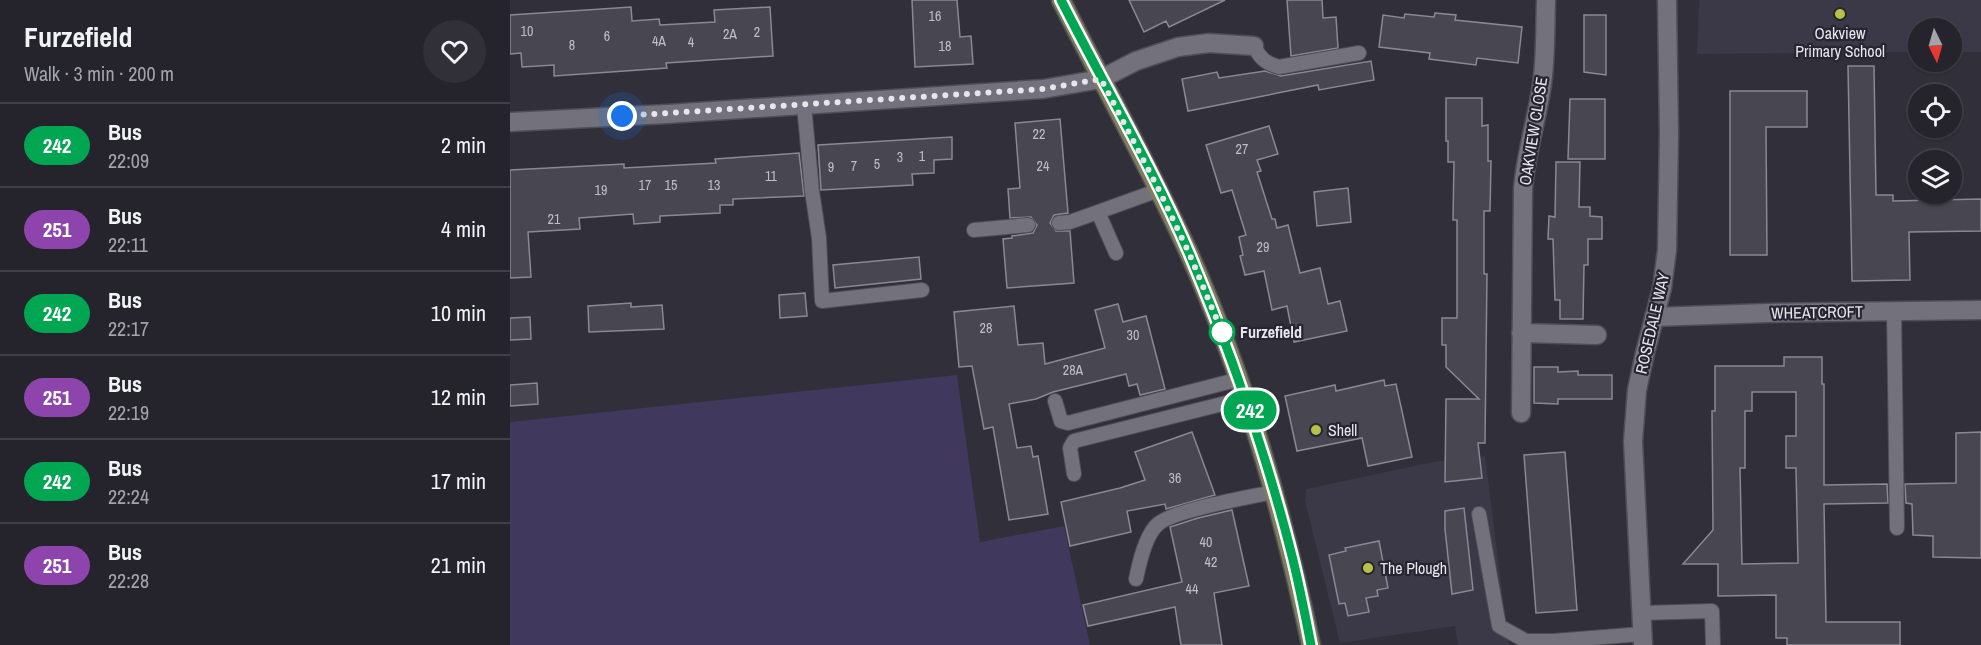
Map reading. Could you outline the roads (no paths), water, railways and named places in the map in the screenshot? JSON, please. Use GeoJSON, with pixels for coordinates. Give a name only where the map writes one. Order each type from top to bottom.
{"type":"FeatureCollection","features":[{"type":"Feature","properties":{"kind":"main road"},"geometry":{"type":"LineString","coordinates":[[1061,0],[1159,190],[1193,263],[1240,379],[1291,552],[1311,645]]}},
{"type":"Feature","properties":{"kind":"street","name":"OAKVIEW CLOSE"},"geometry":{"type":"LineString","coordinates":[[1521,413],[1523,189],[1542,82],[1546,0]]}},
{"type":"Feature","properties":{"kind":"street","name":"ROSEDALE WAY"},"geometry":{"type":"LineString","coordinates":[[1643,639],[1633,441],[1637,390],[1662,288],[1667,250],[1668,0]]}},
{"type":"Feature","properties":{"kind":"street"},"geometry":{"type":"LineString","coordinates":[[510,122],[1043,89],[1101,79],[1136,61],[1178,47],[1209,43],[1254,45]]}},
{"type":"Feature","properties":{"kind":"street","name":"WHEATCROFT"},"geometry":{"type":"LineString","coordinates":[[1654,317],[1981,310]]}},
{"type":"Feature","properties":{"kind":"street"},"geometry":{"type":"LineString","coordinates":[[1521,333],[1597,335]]}},
{"type":"Feature","properties":{"kind":"lane"},"geometry":{"type":"LineString","coordinates":[[1254,45],[1259,56],[1267,63],[1279,67],[1359,53]]}},
{"type":"Feature","properties":{"kind":"lane"},"geometry":{"type":"LineString","coordinates":[[804,105],[819,238],[822,301],[922,290]]}},
{"type":"Feature","properties":{"kind":"lane"},"geometry":{"type":"LineString","coordinates":[[1059,223],[1070,222],[1159,190]]}},
{"type":"Feature","properties":{"kind":"lane"},"geometry":{"type":"LineString","coordinates":[[1098,212],[1116,253]]}},
{"type":"Feature","properties":{"kind":"lane"},"geometry":{"type":"LineString","coordinates":[[974,230],[1028,225]]}},
{"type":"Feature","properties":{"kind":"lane"},"geometry":{"type":"LineString","coordinates":[[1894,311],[1897,528]]}},
{"type":"Feature","properties":{"kind":"lane"},"geometry":{"type":"LineString","coordinates":[[1055,401],[1061,421],[1068,423],[1240,379]]}},
{"type":"Feature","properties":{"kind":"lane"},"geometry":{"type":"LineString","coordinates":[[1074,474],[1070,448],[1074,441],[1246,398]]}},
{"type":"Feature","properties":{"kind":"lane"},"geometry":{"type":"LineString","coordinates":[[1136,579],[1140,561],[1158,524],[1174,515],[1274,492]]}},
{"type":"Feature","properties":{"kind":"lane"},"geometry":{"type":"LineString","coordinates":[[1479,514],[1499,626],[1526,641],[1643,639]]}},
{"type":"Feature","properties":{"kind":"lane"},"geometry":{"type":"LineString","coordinates":[[1641,613],[1712,611],[1713,645]]}},
{"type":"Feature","properties":{"kind":"place","name":"Oakview Primary School"},"geometry":{"type":"Point","coordinates":[1840,14]}},
{"type":"Feature","properties":{"kind":"place","name":"Furzefield"},"geometry":{"type":"Point","coordinates":[1222,332]}},
{"type":"Feature","properties":{"kind":"place","name":"Shell"},"geometry":{"type":"Point","coordinates":[1316,430]}},
{"type":"Feature","properties":{"kind":"place","name":"The Plough"},"geometry":{"type":"Point","coordinates":[1368,568]}}]}
